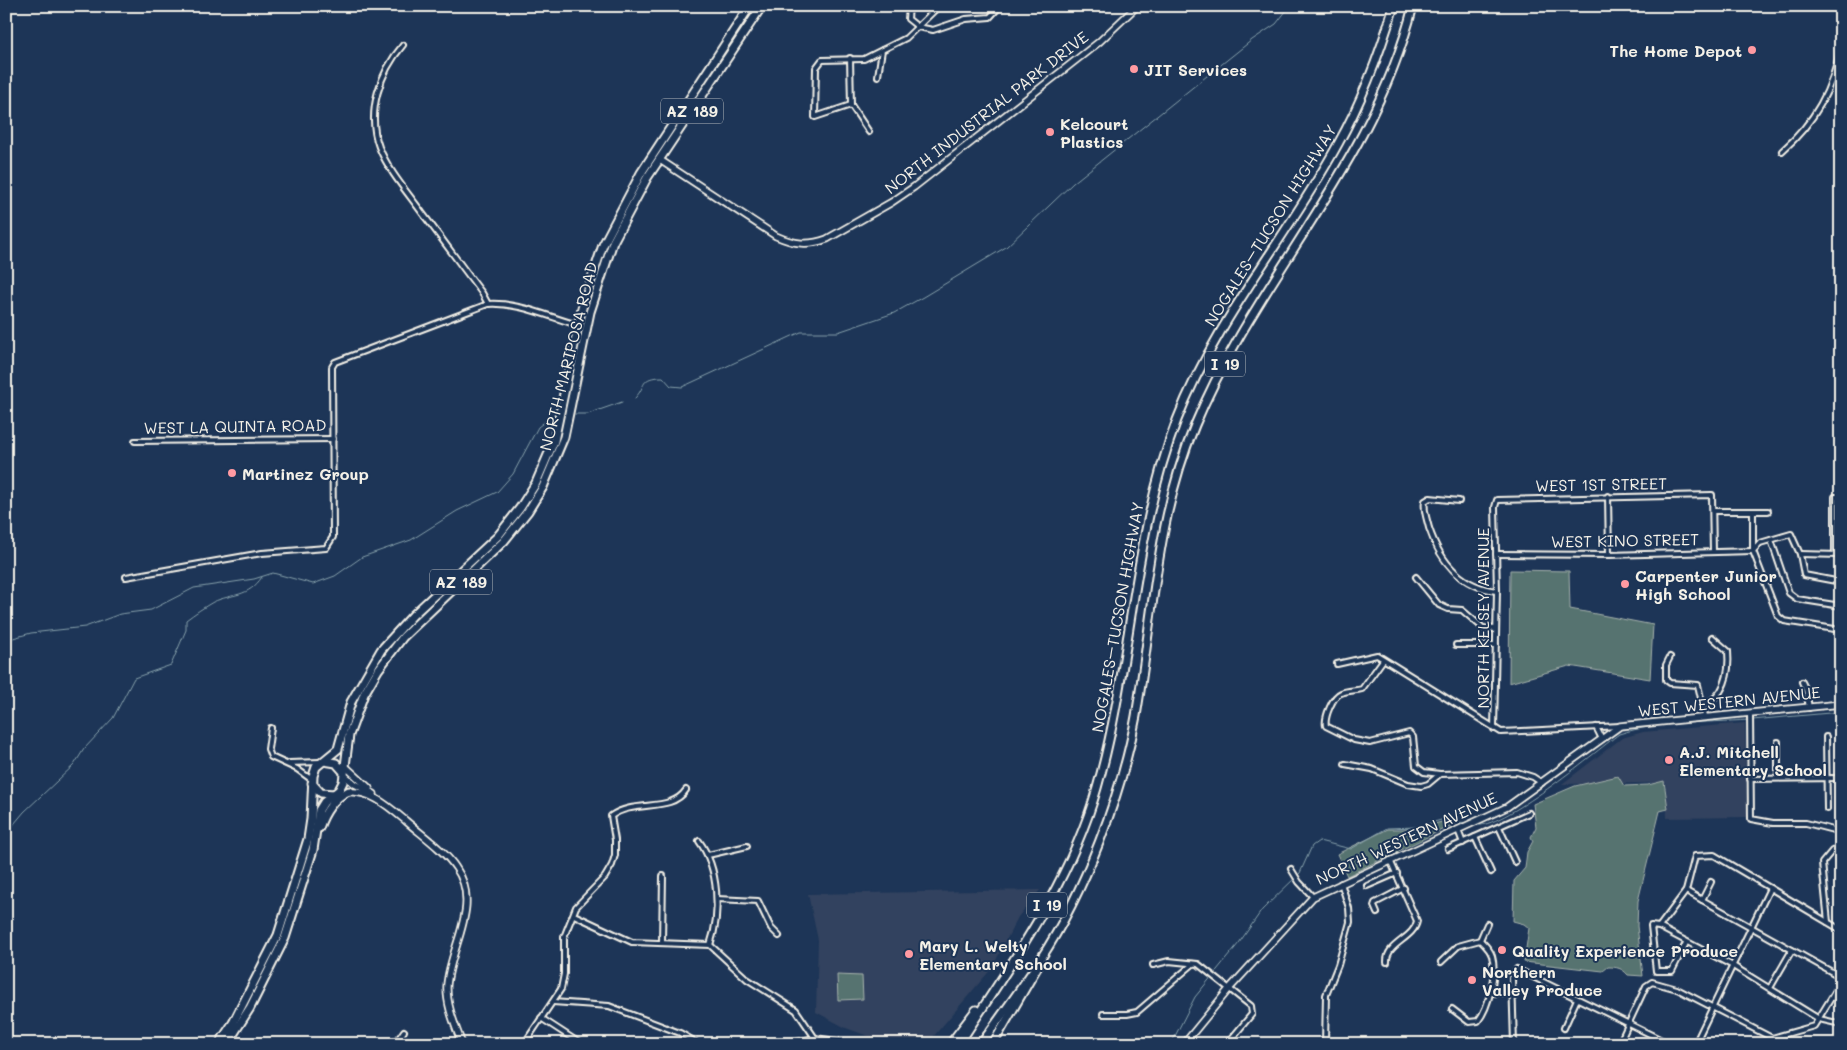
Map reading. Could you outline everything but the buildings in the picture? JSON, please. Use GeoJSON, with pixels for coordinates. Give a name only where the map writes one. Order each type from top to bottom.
{"type":"FeatureCollection","features":[{"type":"Feature","properties":{"kind":"highway","name":"NORTH MARIPOSA ROAD"},"geometry":{"type":"LineString","coordinates":[[228,1044],[250,1008],[285,938],[313,850],[319,810],[341,787],[353,718],[372,680],[404,636],[504,541],[528,511],[548,476],[565,432],[578,325],[596,263],[618,214],[641,173],[750,6]]}},
{"type":"Feature","properties":{"kind":"highway","name":"NORTH MARIPOSA ROAD"},"geometry":{"type":"LineString","coordinates":[[218,1044],[233,1023],[278,935],[308,839],[311,819],[312,782],[316,767],[338,749],[348,709],[369,669],[404,624],[493,541],[520,508],[543,470],[569,397],[599,282],[625,217],[660,160],[762,6]]}},
{"type":"Feature","properties":{"kind":"highway"},"geometry":{"type":"LineString","coordinates":[[1359,102],[1389,6]]}},
{"type":"Feature","properties":{"kind":"highway","name":"NOGALES–TUCSON HIGHWAY"},"geometry":{"type":"LineString","coordinates":[[959,1044],[1055,892],[1074,852],[1096,792],[1115,714],[1144,532],[1164,458],[1191,387],[1222,327],[1338,144],[1359,102],[1377,58],[1394,6]]}},
{"type":"Feature","properties":{"kind":"highway","name":"NOGALES–TUCSON HIGHWAY"},"geometry":{"type":"LineString","coordinates":[[981,1044],[1039,962],[1088,870],[1128,749],[1136,716],[1156,568],[1178,474],[1194,426],[1247,322],[1335,186],[1357,146],[1377,107],[1398,54],[1413,6]]}},
{"type":"Feature","properties":{"kind":"highway"},"geometry":{"type":"LineString","coordinates":[[618,214],[654,163],[660,160],[661,150],[691,98]]}},
{"type":"Feature","properties":{"kind":"highway"},"geometry":{"type":"LineString","coordinates":[[578,325],[583,320],[601,263],[625,217]]}},
{"type":"Feature","properties":{"kind":"highway"},"geometry":{"type":"LineString","coordinates":[[454,577],[456,583],[454,588]]}},
{"type":"Feature","properties":{"kind":"highway"},"geometry":{"type":"LineString","coordinates":[[404,624],[406,631],[404,636]]}},
{"type":"Feature","properties":{"kind":"highway"},"geometry":{"type":"LineString","coordinates":[[369,669],[373,673],[372,680]]}},
{"type":"Feature","properties":{"kind":"highway"},"geometry":{"type":"LineString","coordinates":[[323,761],[336,763],[344,770]]}},
{"type":"Feature","properties":{"kind":"highway"},"geometry":{"type":"LineString","coordinates":[[312,782],[321,793],[336,793]]}},
{"type":"Feature","properties":{"kind":"highway"},"geometry":{"type":"LineString","coordinates":[[313,850],[326,812],[337,798],[350,791]]}},
{"type":"Feature","properties":{"kind":"highway"},"geometry":{"type":"LineString","coordinates":[[993,1044],[1035,973],[1039,962]]}},
{"type":"Feature","properties":{"kind":"highway"},"geometry":{"type":"LineString","coordinates":[[950,1044],[1011,964]]}},
{"type":"Feature","properties":{"kind":"street"},"geometry":{"type":"LineString","coordinates":[[909,6],[908,19],[918,27],[932,30],[966,19],[990,16],[1000,6]]}},
{"type":"Feature","properties":{"kind":"street"},"geometry":{"type":"LineString","coordinates":[[851,106],[816,118],[816,68],[822,60],[864,59],[906,38],[939,6]]}},
{"type":"Feature","properties":{"kind":"street","name":"NORTH INDUSTRIAL PARK DRIVE"},"geometry":{"type":"LineString","coordinates":[[660,160],[776,236],[797,244],[817,243],[879,210],[914,187],[1100,42],[1137,6]]}},
{"type":"Feature","properties":{"kind":"street"},"geometry":{"type":"LineString","coordinates":[[403,45],[389,64],[378,88],[375,123],[379,147],[394,175],[482,293],[488,304]]}},
{"type":"Feature","properties":{"kind":"street"},"geometry":{"type":"LineString","coordinates":[[1782,151],[1810,121],[1831,86],[1841,48]]}},
{"type":"Feature","properties":{"kind":"street"},"geometry":{"type":"LineString","coordinates":[[878,76],[882,50]]}},
{"type":"Feature","properties":{"kind":"street"},"geometry":{"type":"LineString","coordinates":[[850,58],[851,106],[869,132]]}},
{"type":"Feature","properties":{"kind":"street","name":"WEST LA QUINTA ROAD"},"geometry":{"type":"LineString","coordinates":[[135,441],[333,439],[332,367],[335,362],[488,304],[518,307],[578,325]]}},
{"type":"Feature","properties":{"kind":"street"},"geometry":{"type":"LineString","coordinates":[[126,577],[262,554],[326,548],[333,537],[333,439]]}},
{"type":"Feature","properties":{"kind":"street","name":"WEST 1ST STREET"},"geometry":{"type":"LineString","coordinates":[[1495,507],[1497,500],[1503,498],[1712,495],[1713,512]]}},
{"type":"Feature","properties":{"kind":"street"},"geometry":{"type":"LineString","coordinates":[[1608,496],[1609,555]]}},
{"type":"Feature","properties":{"kind":"street"},"geometry":{"type":"LineString","coordinates":[[1835,555],[1835,497],[1841,497]]}},
{"type":"Feature","properties":{"kind":"street"},"geometry":{"type":"LineString","coordinates":[[1459,501],[1430,498],[1425,501],[1424,506],[1432,536],[1446,563],[1470,584],[1497,591]]}},
{"type":"Feature","properties":{"kind":"street","name":"NORTH KELSEY AVENUE"},"geometry":{"type":"LineString","coordinates":[[1494,729],[1497,591],[1495,507]]}},
{"type":"Feature","properties":{"kind":"street"},"geometry":{"type":"LineString","coordinates":[[1753,511],[1753,551],[1778,616],[1784,621],[1841,630]]}},
{"type":"Feature","properties":{"kind":"street"},"geometry":{"type":"LineString","coordinates":[[1713,552],[1713,512],[1768,511]]}},
{"type":"Feature","properties":{"kind":"street"},"geometry":{"type":"LineString","coordinates":[[1753,551],[1760,543],[1790,534],[1800,554],[1804,575],[1841,582]]}},
{"type":"Feature","properties":{"kind":"street"},"geometry":{"type":"LineString","coordinates":[[1771,540],[1789,593],[1797,599],[1841,606]]}},
{"type":"Feature","properties":{"kind":"street","name":"WEST KINO STREET"},"geometry":{"type":"LineString","coordinates":[[1496,554],[1609,555],[1753,551]]}},
{"type":"Feature","properties":{"kind":"street"},"geometry":{"type":"LineString","coordinates":[[1800,554],[1841,555]]}},
{"type":"Feature","properties":{"kind":"street"},"geometry":{"type":"LineString","coordinates":[[1416,577],[1439,605],[1448,609],[1462,610],[1483,628],[1496,629]]}},
{"type":"Feature","properties":{"kind":"street"},"geometry":{"type":"LineString","coordinates":[[1702,706],[1710,704],[1726,682],[1730,669],[1728,651],[1712,637]]}},
{"type":"Feature","properties":{"kind":"street"},"geometry":{"type":"LineString","coordinates":[[1456,645],[1496,645]]}},
{"type":"Feature","properties":{"kind":"street"},"geometry":{"type":"LineString","coordinates":[[1337,664],[1374,654],[1494,729],[1508,733],[1620,726]]}},
{"type":"Feature","properties":{"kind":"street"},"geometry":{"type":"LineString","coordinates":[[1670,657],[1666,665],[1666,680],[1680,684],[1696,683],[1705,716]]}},
{"type":"Feature","properties":{"kind":"street"},"geometry":{"type":"LineString","coordinates":[[1383,660],[1362,689],[1340,693],[1325,719],[1326,726],[1354,740],[1375,742],[1408,732],[1412,735],[1415,763],[1419,768],[1440,774],[1517,772],[1533,777],[1542,783]]}},
{"type":"Feature","properties":{"kind":"street"},"geometry":{"type":"LineString","coordinates":[[1802,682],[1806,690],[1809,708]]}},
{"type":"Feature","properties":{"kind":"street","name":"WEST WESTERN AVENUE"},"geometry":{"type":"LineString","coordinates":[[1620,726],[1705,716],[1750,714],[1841,704]]}},
{"type":"Feature","properties":{"kind":"street"},"geometry":{"type":"LineString","coordinates":[[1750,714],[1751,819],[1773,823],[1806,823],[1841,832]]}},
{"type":"Feature","properties":{"kind":"street"},"geometry":{"type":"LineString","coordinates":[[1596,726],[1602,739]]}},
{"type":"Feature","properties":{"kind":"street","name":"NORTH WESTERN AVENUE"},"geometry":{"type":"LineString","coordinates":[[1184,1044],[1229,989],[1312,897],[1507,807],[1620,726]]}},
{"type":"Feature","properties":{"kind":"street"},"geometry":{"type":"LineString","coordinates":[[271,728],[268,754],[274,760],[301,771],[312,782]]}},
{"type":"Feature","properties":{"kind":"street"},"geometry":{"type":"LineString","coordinates":[[1826,737],[1827,809]]}},
{"type":"Feature","properties":{"kind":"street"},"geometry":{"type":"LineString","coordinates":[[1778,742],[1778,778]]}},
{"type":"Feature","properties":{"kind":"street"},"geometry":{"type":"LineString","coordinates":[[284,763],[323,761]]}},
{"type":"Feature","properties":{"kind":"street"},"geometry":{"type":"LineString","coordinates":[[1345,764],[1372,769],[1421,786],[1428,784],[1440,774]]}},
{"type":"Feature","properties":{"kind":"street"},"geometry":{"type":"LineString","coordinates":[[344,770],[359,786],[378,796]]}},
{"type":"Feature","properties":{"kind":"street"},"geometry":{"type":"LineString","coordinates":[[344,770],[378,796],[455,866],[465,888],[465,914],[447,984],[450,1010],[462,1044]]}},
{"type":"Feature","properties":{"kind":"street"},"geometry":{"type":"LineString","coordinates":[[1750,779],[1841,778]]}},
{"type":"Feature","properties":{"kind":"street"},"geometry":{"type":"LineString","coordinates":[[524,1044],[553,1002],[563,982],[564,937],[574,915],[581,901],[605,877],[612,865],[615,848],[611,816],[633,806],[670,804],[682,796],[686,790]]}},
{"type":"Feature","properties":{"kind":"street"},"geometry":{"type":"LineString","coordinates":[[336,793],[350,791],[370,795],[387,805]]}},
{"type":"Feature","properties":{"kind":"street"},"geometry":{"type":"LineString","coordinates":[[1448,849],[1529,813]]}},
{"type":"Feature","properties":{"kind":"street"},"geometry":{"type":"LineString","coordinates":[[1499,827],[1515,862]]}},
{"type":"Feature","properties":{"kind":"street"},"geometry":{"type":"LineString","coordinates":[[1458,830],[1463,842]]}},
{"type":"Feature","properties":{"kind":"street"},"geometry":{"type":"LineString","coordinates":[[1475,837],[1492,872]]}},
{"type":"Feature","properties":{"kind":"street"},"geometry":{"type":"LineString","coordinates":[[699,841],[708,855],[717,900],[710,945]]}},
{"type":"Feature","properties":{"kind":"street"},"geometry":{"type":"LineString","coordinates":[[708,855],[747,846]]}},
{"type":"Feature","properties":{"kind":"street"},"geometry":{"type":"LineString","coordinates":[[1828,922],[1822,863],[1832,851],[1841,848]]}},
{"type":"Feature","properties":{"kind":"street"},"geometry":{"type":"LineString","coordinates":[[1659,928],[1686,891],[1695,856],[1714,856],[1725,860],[1841,930]]}},
{"type":"Feature","properties":{"kind":"street"},"geometry":{"type":"LineString","coordinates":[[1387,962],[1388,953],[1417,925],[1416,917],[1404,888],[1390,860]]}},
{"type":"Feature","properties":{"kind":"street"},"geometry":{"type":"LineString","coordinates":[[1291,869],[1312,897]]}},
{"type":"Feature","properties":{"kind":"street"},"geometry":{"type":"LineString","coordinates":[[1368,886],[1397,873]]}},
{"type":"Feature","properties":{"kind":"street"},"geometry":{"type":"LineString","coordinates":[[662,943],[663,876]]}},
{"type":"Feature","properties":{"kind":"street"},"geometry":{"type":"LineString","coordinates":[[1702,900],[1711,882]]}},
{"type":"Feature","properties":{"kind":"street"},"geometry":{"type":"LineString","coordinates":[[1325,1044],[1326,995],[1338,965],[1350,922],[1349,908],[1341,883]]}},
{"type":"Feature","properties":{"kind":"street"},"geometry":{"type":"LineString","coordinates":[[1378,913],[1375,903],[1404,888]]}},
{"type":"Feature","properties":{"kind":"street"},"geometry":{"type":"LineString","coordinates":[[1695,1044],[1770,888]]}},
{"type":"Feature","properties":{"kind":"street"},"geometry":{"type":"LineString","coordinates":[[1686,891],[1841,977]]}},
{"type":"Feature","properties":{"kind":"street"},"geometry":{"type":"LineString","coordinates":[[717,900],[758,901],[771,928],[779,936]]}},
{"type":"Feature","properties":{"kind":"street"},"geometry":{"type":"LineString","coordinates":[[574,915],[632,942],[710,945],[747,979],[796,1010],[815,1038]]}},
{"type":"Feature","properties":{"kind":"street"},"geometry":{"type":"LineString","coordinates":[[1480,940],[1487,924]]}},
{"type":"Feature","properties":{"kind":"street"},"geometry":{"type":"LineString","coordinates":[[1686,943],[1672,971],[1656,971],[1650,926],[1659,928],[1733,966],[1819,1019],[1841,1024]]}},
{"type":"Feature","properties":{"kind":"street"},"geometry":{"type":"LineString","coordinates":[[1441,962],[1458,946],[1480,940]]}},
{"type":"Feature","properties":{"kind":"street"},"geometry":{"type":"LineString","coordinates":[[1452,1009],[1469,1022],[1478,1021],[1485,1011],[1491,993],[1492,957],[1480,940]]}},
{"type":"Feature","properties":{"kind":"street"},"geometry":{"type":"LineString","coordinates":[[1770,988],[1792,950]]}},
{"type":"Feature","properties":{"kind":"street"},"geometry":{"type":"LineString","coordinates":[[1153,965],[1169,961],[1202,966],[1248,1003],[1253,1009],[1252,1014],[1227,1044]]}},
{"type":"Feature","properties":{"kind":"street"},"geometry":{"type":"LineString","coordinates":[[1103,1014],[1137,1012],[1193,964]]}},
{"type":"Feature","properties":{"kind":"street"},"geometry":{"type":"LineString","coordinates":[[1514,1044],[1512,978],[1517,969],[1670,1044]]}},
{"type":"Feature","properties":{"kind":"street"},"geometry":{"type":"LineString","coordinates":[[1619,1044],[1646,986],[1654,982],[1669,986],[1772,1038],[1814,1026],[1841,982]]}},
{"type":"Feature","properties":{"kind":"street"},"geometry":{"type":"LineString","coordinates":[[1491,993],[1512,993]]}},
{"type":"Feature","properties":{"kind":"street"},"geometry":{"type":"LineString","coordinates":[[1564,1028],[1577,999]]}},
{"type":"Feature","properties":{"kind":"street"},"geometry":{"type":"LineString","coordinates":[[553,1002],[609,1006],[680,1033],[699,1044]]}},
{"type":"Feature","properties":{"kind":"street"},"geometry":{"type":"LineString","coordinates":[[541,1018],[581,1044]]}},
{"type":"Feature","properties":{"kind":"street"},"geometry":{"type":"LineString","coordinates":[[395,1044],[404,1031]]}},
{"type":"Feature","properties":{"kind":"street"},"geometry":{"type":"LineString","coordinates":[[787,1044],[815,1038],[859,1044]]}},
{"type":"Feature","properties":{"kind":"street"},"geometry":{"type":"LineString","coordinates":[[1657,1044],[1659,1038]]}},
{"type":"Feature","properties":{"kind":"shaded area","name":"A.J. Mitchell Elementary School"},"geometry":{"type":"Polygon","coordinates":[[[1745,723],[1747,817],[1667,818],[1666,783],[1562,784],[1622,738],[1643,732],[1745,723]]]}},
{"type":"Feature","properties":{"kind":"shaded area","name":"Mary L. Welty Elementary School"},"geometry":{"type":"Polygon","coordinates":[[[1040,890],[1018,917],[992,968],[927,1044],[890,1044],[846,1028],[816,1012],[818,940],[808,894],[1040,890]]]}},
{"type":"Feature","properties":{"kind":"green space"},"geometry":{"type":"Polygon","coordinates":[[[1510,570],[1569,571],[1570,609],[1653,625],[1650,679],[1569,666],[1509,683],[1510,570]]]}},
{"type":"Feature","properties":{"kind":"green space"},"geometry":{"type":"Polygon","coordinates":[[[1618,776],[1624,786],[1648,785],[1664,781],[1668,809],[1660,811],[1638,901],[1637,926],[1643,976],[1628,975],[1621,969],[1614,967],[1608,967],[1603,971],[1524,962],[1529,928],[1524,924],[1513,921],[1514,881],[1525,868],[1527,852],[1533,841],[1531,837],[1536,827],[1533,804],[1575,786],[1618,776]]]}},
{"type":"Feature","properties":{"kind":"green space"},"geometry":{"type":"Polygon","coordinates":[[[1446,821],[1458,822],[1347,876],[1337,854],[1388,829],[1414,829],[1446,821]]]}},
{"type":"Feature","properties":{"kind":"green space"},"geometry":{"type":"Polygon","coordinates":[[[837,975],[862,976],[863,999],[838,1000],[837,975]]]}},
{"type":"Feature","properties":{"kind":"waterway"},"geometry":{"type":"LineString","coordinates":[[635,398],[644,383],[655,377],[663,377],[671,386],[682,387],[801,332],[838,332],[894,313],[923,297],[1006,247],[1073,183],[1252,40],[1276,24],[1290,6]]}},
{"type":"Feature","properties":{"kind":"waterway"},"geometry":{"type":"LineString","coordinates":[[575,414],[588,414],[622,402]]}},
{"type":"Feature","properties":{"kind":"waterway"},"geometry":{"type":"LineString","coordinates":[[6,640],[31,633],[85,627],[120,614],[151,610],[194,588],[254,579],[273,573],[313,584],[335,576],[362,557],[411,540],[457,511],[497,492],[513,474],[538,427],[555,414]]}},
{"type":"Feature","properties":{"kind":"waterway"},"geometry":{"type":"LineString","coordinates":[[6,841],[14,824],[24,812],[74,765],[84,749],[113,718],[134,678],[171,665],[186,630],[186,620],[213,602],[246,592],[257,584],[262,577]]}},
{"type":"Feature","properties":{"kind":"waterway"},"geometry":{"type":"LineString","coordinates":[[1752,720],[1841,712]]}},
{"type":"Feature","properties":{"kind":"waterway"},"geometry":{"type":"LineString","coordinates":[[1475,825],[1488,824],[1525,804],[1619,734],[1650,727],[1683,723],[1748,720]]}},
{"type":"Feature","properties":{"kind":"waterway"},"geometry":{"type":"LineString","coordinates":[[1171,1044],[1195,997],[1239,943],[1262,910],[1300,873],[1312,846],[1319,841],[1351,849],[1387,828],[1417,827],[1441,820],[1466,823]]}},
{"type":"Feature","properties":{"kind":"place","name":"The Home Depot"},"geometry":{"type":"Point","coordinates":[1752,50]}},
{"type":"Feature","properties":{"kind":"place","name":"JIT Services"},"geometry":{"type":"Point","coordinates":[1134,69]}},
{"type":"Feature","properties":{"kind":"place","name":"Kelcourt Plastics"},"geometry":{"type":"Point","coordinates":[1050,132]}},
{"type":"Feature","properties":{"kind":"place","name":"Martinez Group"},"geometry":{"type":"Point","coordinates":[232,473]}},
{"type":"Feature","properties":{"kind":"place","name":"Carpenter Junior High School"},"geometry":{"type":"Point","coordinates":[1625,584]}},
{"type":"Feature","properties":{"kind":"place","name":"A.J. Mitchell Elementary School"},"geometry":{"type":"Point","coordinates":[1669,760]}},
{"type":"Feature","properties":{"kind":"place","name":"Quality Experience Produce"},"geometry":{"type":"Point","coordinates":[1502,950]}},
{"type":"Feature","properties":{"kind":"place","name":"Mary L. Welty Elementary School"},"geometry":{"type":"Point","coordinates":[909,954]}},
{"type":"Feature","properties":{"kind":"place","name":"Northern Valley Produce"},"geometry":{"type":"Point","coordinates":[1472,980]}}]}
